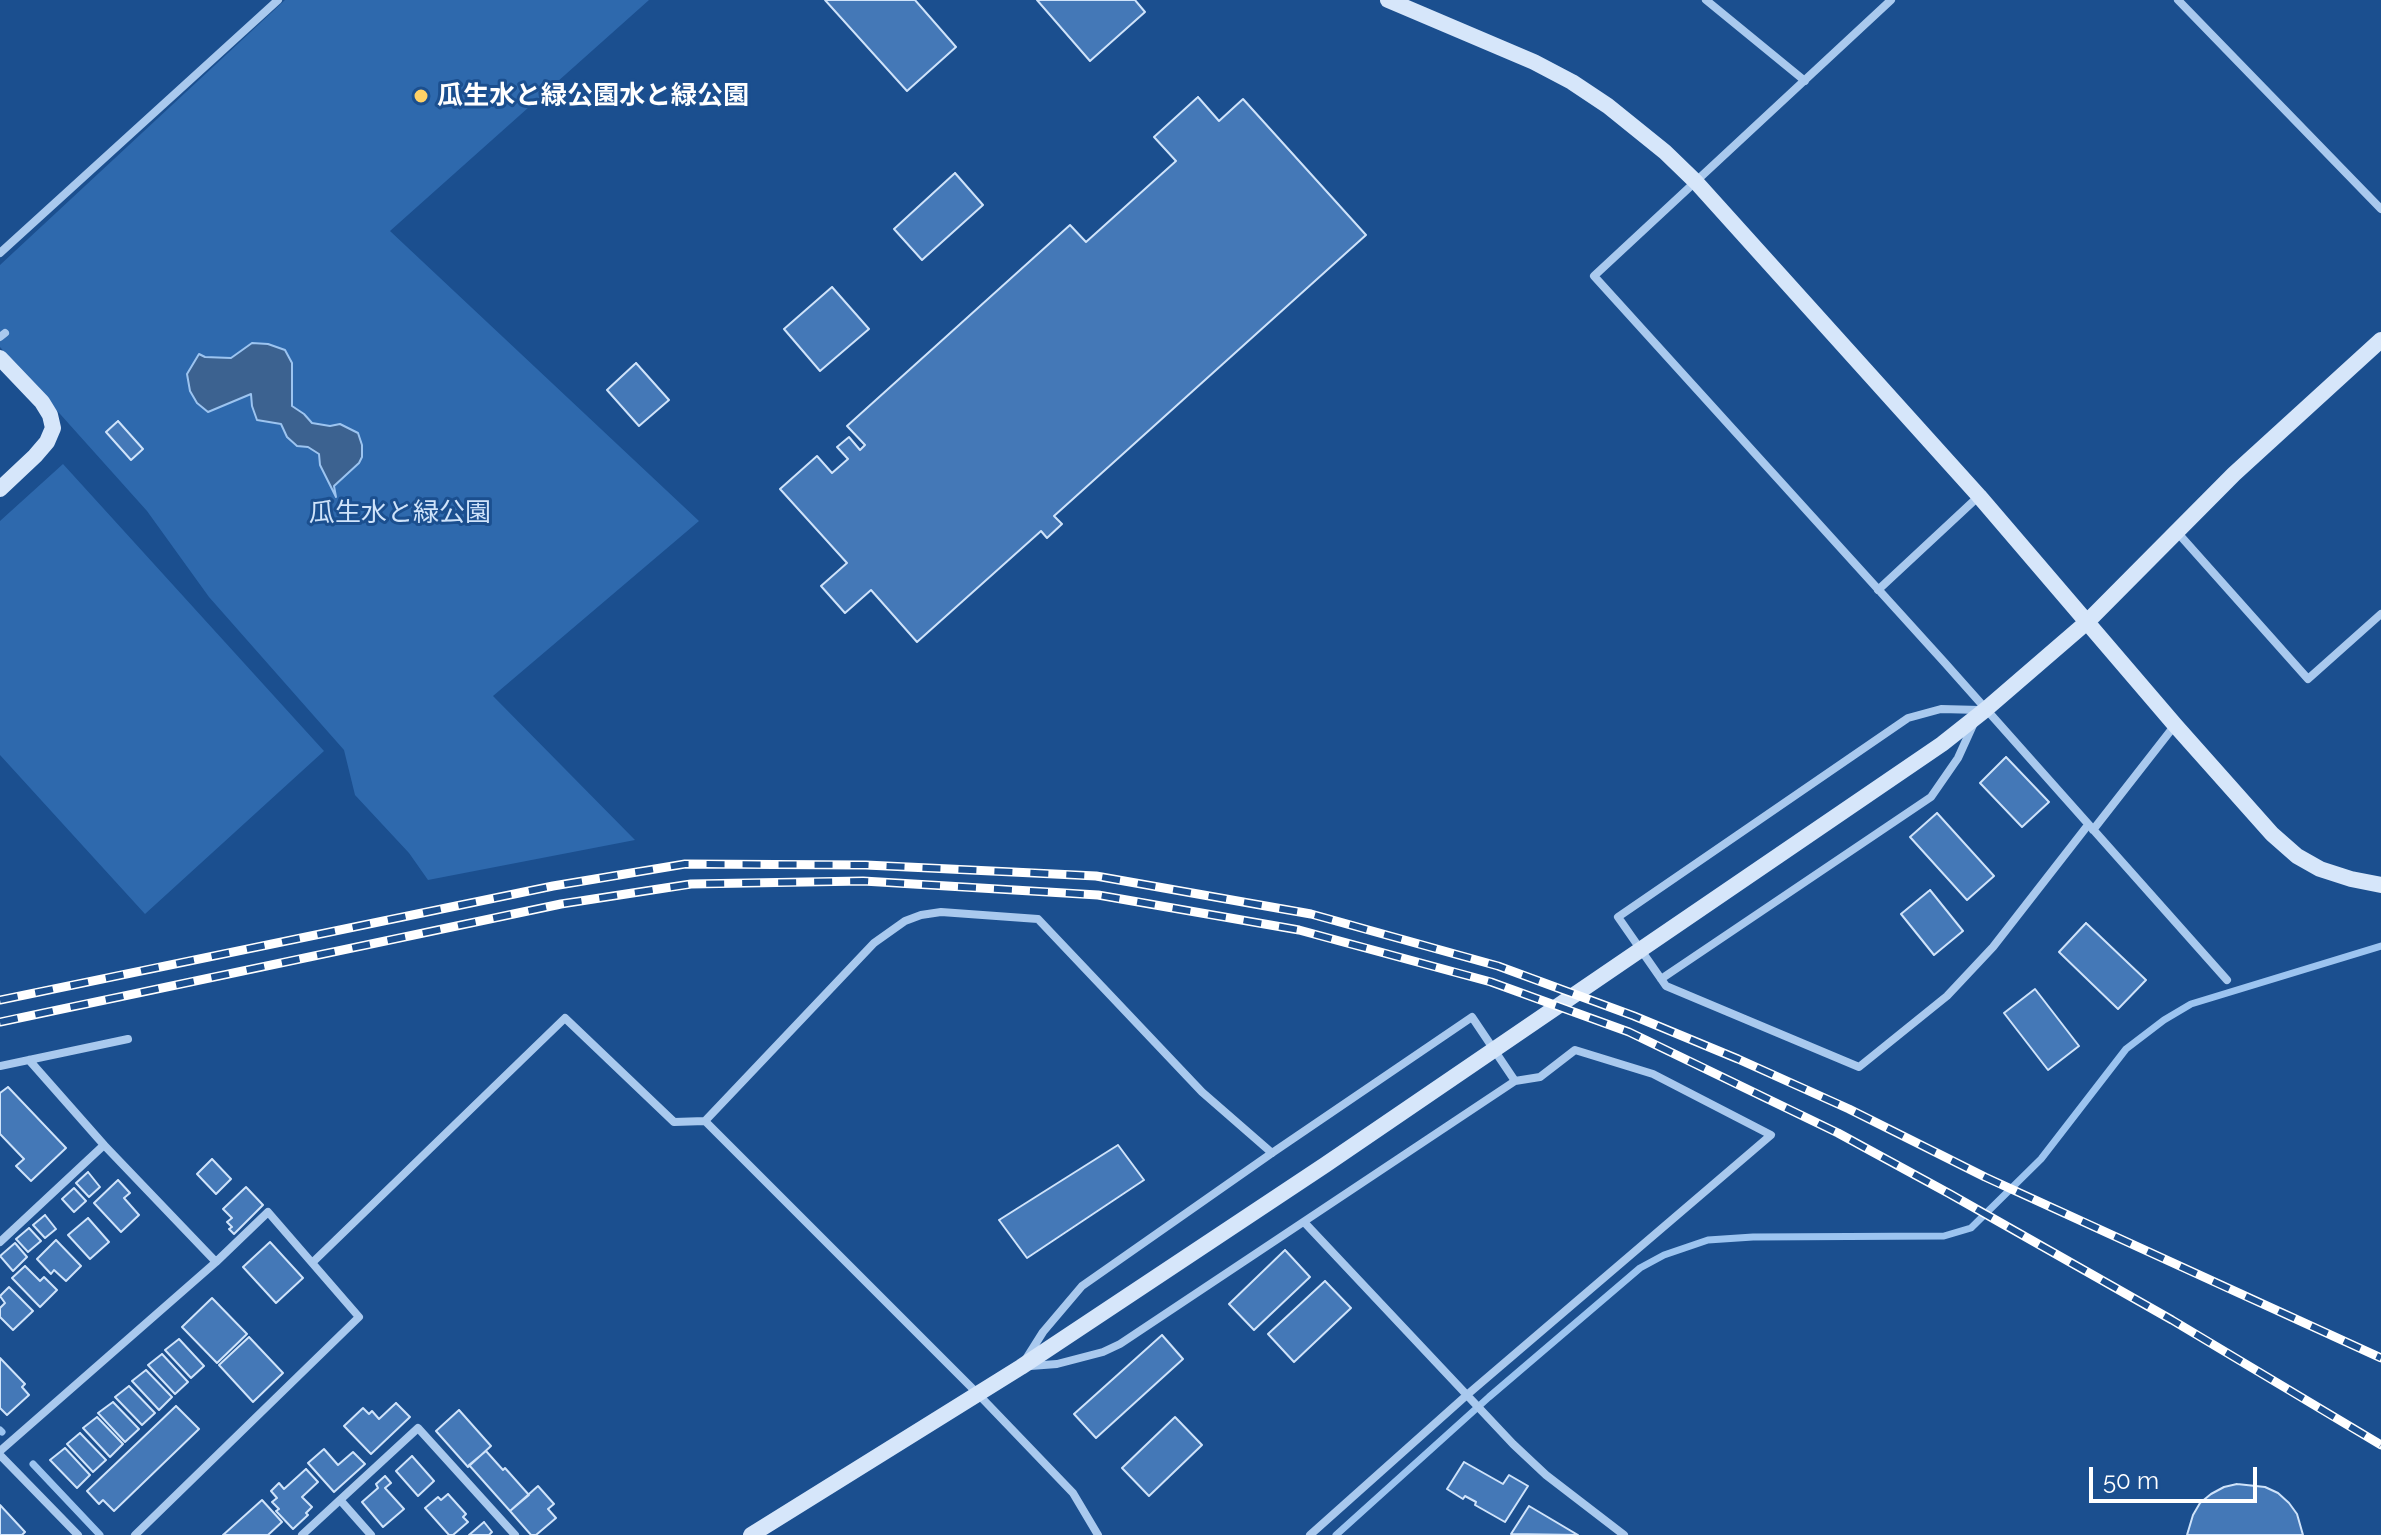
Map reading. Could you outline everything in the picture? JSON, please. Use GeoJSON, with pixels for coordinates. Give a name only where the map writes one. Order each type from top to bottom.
{"type":"FeatureCollection","features":[{"type":"Feature","properties":{"kind":"street"},"geometry":{"type":"LineString","coordinates":[[0,253],[278,0]]}},
{"type":"Feature","properties":{"kind":"street"},"geometry":{"type":"LineString","coordinates":[[1388,0],[1534,62],[1572,82],[1649,138],[1696,182],[1979,496],[2272,834],[2297,856],[2320,869],[2381,885]]}},
{"type":"Feature","properties":{"kind":"street"},"geometry":{"type":"LineString","coordinates":[[1706,0],[1805,81]]}},
{"type":"Feature","properties":{"kind":"street"},"geometry":{"type":"LineString","coordinates":[[1891,0],[1594,276],[1878,590],[1980,714],[2090,828],[2227,980]]}},
{"type":"Feature","properties":{"kind":"street"},"geometry":{"type":"LineString","coordinates":[[2178,0],[2381,209]]}},
{"type":"Feature","properties":{"kind":"street"},"geometry":{"type":"LineString","coordinates":[[751,1535],[1021,1367],[1391,1120],[1942,744],[2087,622],[2245,463],[2381,340]]}},
{"type":"Feature","properties":{"kind":"street"},"geometry":{"type":"LineString","coordinates":[[0,358],[42,402],[53,428],[47,442],[35,456],[0,489]]}},
{"type":"Feature","properties":{"kind":"street"},"geometry":{"type":"LineString","coordinates":[[1878,590],[1979,496]]}},
{"type":"Feature","properties":{"kind":"street"},"geometry":{"type":"LineString","coordinates":[[2176,531],[2308,679],[2381,614]]}},
{"type":"Feature","properties":{"kind":"street"},"geometry":{"type":"LineString","coordinates":[[1980,714],[1941,709],[1908,718],[1618,917],[1666,986],[1859,1067],[1947,996],[1993,947],[2175,725]]}},
{"type":"Feature","properties":{"kind":"street"},"geometry":{"type":"LineString","coordinates":[[1659,976],[1931,797],[1958,758],[1980,714]]}},
{"type":"Feature","properties":{"kind":"street"},"geometry":{"type":"LineString","coordinates":[[313,1262],[565,1018],[674,1122],[705,1121],[874,943],[905,921],[941,912],[1038,919],[1202,1092],[1272,1153]]}},
{"type":"Feature","properties":{"kind":"street"},"geometry":{"type":"LineString","coordinates":[[1021,1367],[1043,1332],[1082,1286],[1472,1017],[1515,1081]]}},
{"type":"Feature","properties":{"kind":"street"},"geometry":{"type":"LineString","coordinates":[[0,1066],[128,1039]]}},
{"type":"Feature","properties":{"kind":"street"},"geometry":{"type":"LineString","coordinates":[[1021,1367],[1057,1364],[1103,1352],[1120,1344],[1515,1081],[1540,1077],[1575,1050],[1653,1074],[1771,1135],[1310,1535]]}},
{"type":"Feature","properties":{"kind":"street"},"geometry":{"type":"LineString","coordinates":[[29,1060],[104,1145],[216,1262]]}},
{"type":"Feature","properties":{"kind":"street"},"geometry":{"type":"LineString","coordinates":[[705,1121],[1073,1493],[1098,1535]]}},
{"type":"Feature","properties":{"kind":"street"},"geometry":{"type":"LineString","coordinates":[[0,1242],[104,1145]]}},
{"type":"Feature","properties":{"kind":"street"},"geometry":{"type":"LineString","coordinates":[[78,1535],[0,1453],[216,1262],[268,1212],[359,1317],[135,1535]]}},
{"type":"Feature","properties":{"kind":"street"},"geometry":{"type":"LineString","coordinates":[[1304,1222],[1513,1444],[1546,1475],[1624,1535]]}},
{"type":"Feature","properties":{"kind":"street"},"geometry":{"type":"LineString","coordinates":[[302,1535],[418,1428],[515,1535]]}},
{"type":"Feature","properties":{"kind":"street"},"geometry":{"type":"LineString","coordinates":[[341,1501],[371,1535]]}},
{"type":"Feature","properties":{"kind":"green space","name":"瓜生水と緑公園"},"geometry":{"type":"Polygon","coordinates":[[[285,0],[649,0],[390,231],[699,521],[493,696],[635,840],[428,880],[409,853],[355,795],[344,750],[209,597],[147,511],[0,347],[0,265],[285,0]]]}},
{"type":"Feature","properties":{"kind":"green space"},"geometry":{"type":"Polygon","coordinates":[[[63,464],[324,751],[145,914],[0,755],[0,521],[63,464]]]}},
{"type":"Feature","properties":{"kind":"shaded area"},"geometry":{"type":"Polygon","coordinates":[[[252,343],[285,350],[292,363],[292,406],[312,423],[340,424],[358,433],[362,457],[334,486],[336,497],[320,465],[319,454],[308,447],[297,446],[287,437],[281,424],[257,420],[251,394],[208,412],[197,403],[190,391],[187,374],[199,354],[231,358],[252,343]]]}},
{"type":"Feature","properties":{"kind":"building"},"geometry":{"type":"Polygon","coordinates":[[[825,0],[915,0],[956,47],[907,91],[825,0]]]}},
{"type":"Feature","properties":{"kind":"building"},"geometry":{"type":"Polygon","coordinates":[[[1037,0],[1135,0],[1145,12],[1090,61],[1037,0]]]}},
{"type":"Feature","properties":{"kind":"building"},"geometry":{"type":"Polygon","coordinates":[[[1198,97],[1219,121],[1243,99],[1366,235],[1054,516],[1062,524],[1047,538],[1041,531],[917,642],[871,590],[845,613],[821,586],[847,563],[780,489],[817,456],[832,473],[848,459],[837,447],[849,437],[860,450],[865,445],[847,426],[1070,225],[1086,242],[1176,161],[1154,137],[1198,97]]]}},
{"type":"Feature","properties":{"kind":"building"},"geometry":{"type":"Polygon","coordinates":[[[955,173],[983,205],[922,260],[894,229],[955,173]]]}},
{"type":"Feature","properties":{"kind":"building"},"geometry":{"type":"Polygon","coordinates":[[[832,287],[869,329],[820,371],[784,329],[832,287]]]}},
{"type":"Feature","properties":{"kind":"building"},"geometry":{"type":"Polygon","coordinates":[[[636,363],[669,400],[639,426],[607,390],[636,363]]]}},
{"type":"Feature","properties":{"kind":"building"},"geometry":{"type":"Polygon","coordinates":[[[118,421],[143,449],[131,460],[106,432],[118,421]]]}},
{"type":"Feature","properties":{"kind":"building"},"geometry":{"type":"Polygon","coordinates":[[[2006,757],[2049,802],[2022,827],[1980,783],[2006,757]]]}},
{"type":"Feature","properties":{"kind":"building"},"geometry":{"type":"Polygon","coordinates":[[[1937,813],[1994,876],[1967,900],[1910,837],[1937,813]]]}},
{"type":"Feature","properties":{"kind":"building"},"geometry":{"type":"Polygon","coordinates":[[[1930,890],[1963,931],[1934,955],[1901,914],[1930,890]]]}},
{"type":"Feature","properties":{"kind":"building"},"geometry":{"type":"Polygon","coordinates":[[[2086,923],[2146,980],[2118,1009],[2059,952],[2086,923]]]}},
{"type":"Feature","properties":{"kind":"building"},"geometry":{"type":"Polygon","coordinates":[[[2035,989],[2079,1046],[2048,1070],[2004,1013],[2035,989]]]}},
{"type":"Feature","properties":{"kind":"building"},"geometry":{"type":"Polygon","coordinates":[[[8,1087],[66,1148],[31,1181],[16,1166],[24,1159],[0,1134],[0,1093],[8,1087]]]}},
{"type":"Feature","properties":{"kind":"building"},"geometry":{"type":"Polygon","coordinates":[[[1118,1145],[1144,1180],[1027,1258],[999,1220],[1118,1145]]]}},
{"type":"Feature","properties":{"kind":"building"},"geometry":{"type":"Polygon","coordinates":[[[212,1159],[231,1179],[216,1194],[197,1174],[212,1159]]]}},
{"type":"Feature","properties":{"kind":"building"},"geometry":{"type":"Polygon","coordinates":[[[88,1172],[100,1187],[89,1197],[76,1183],[88,1172]]]}},
{"type":"Feature","properties":{"kind":"building"},"geometry":{"type":"Polygon","coordinates":[[[118,1180],[130,1193],[124,1198],[139,1215],[121,1232],[94,1203],[118,1180]]]}},
{"type":"Feature","properties":{"kind":"building"},"geometry":{"type":"Polygon","coordinates":[[[246,1187],[263,1205],[234,1234],[227,1222],[232,1218],[223,1209],[246,1187]]]}},
{"type":"Feature","properties":{"kind":"building"},"geometry":{"type":"Polygon","coordinates":[[[74,1188],[86,1201],[74,1212],[62,1199],[74,1188]]]}},
{"type":"Feature","properties":{"kind":"building"},"geometry":{"type":"Polygon","coordinates":[[[45,1215],[56,1229],[45,1238],[33,1225],[45,1215]]]}},
{"type":"Feature","properties":{"kind":"building"},"geometry":{"type":"Polygon","coordinates":[[[88,1218],[109,1242],[90,1259],[68,1235],[88,1218]]]}},
{"type":"Feature","properties":{"kind":"building"},"geometry":{"type":"Polygon","coordinates":[[[29,1228],[41,1241],[28,1252],[16,1239],[29,1228]]]}},
{"type":"Feature","properties":{"kind":"building"},"geometry":{"type":"Polygon","coordinates":[[[56,1240],[81,1266],[66,1281],[54,1270],[51,1274],[37,1259],[56,1240]]]}},
{"type":"Feature","properties":{"kind":"building"},"geometry":{"type":"Polygon","coordinates":[[[270,1242],[303,1278],[276,1303],[243,1267],[270,1242]]]}},
{"type":"Feature","properties":{"kind":"building"},"geometry":{"type":"Polygon","coordinates":[[[15,1243],[27,1257],[13,1271],[0,1256],[15,1243]]]}},
{"type":"Feature","properties":{"kind":"building"},"geometry":{"type":"Polygon","coordinates":[[[1285,1250],[1310,1277],[1254,1330],[1229,1304],[1285,1250]]]}},
{"type":"Feature","properties":{"kind":"building"},"geometry":{"type":"Polygon","coordinates":[[[25,1266],[40,1281],[44,1277],[57,1290],[40,1307],[12,1278],[25,1266]]]}},
{"type":"Feature","properties":{"kind":"building"},"geometry":{"type":"Polygon","coordinates":[[[1325,1281],[1351,1308],[1294,1362],[1268,1334],[1325,1281]]]}},
{"type":"Feature","properties":{"kind":"building"},"geometry":{"type":"Polygon","coordinates":[[[9,1287],[33,1311],[13,1330],[0,1317],[0,1308],[5,1303],[0,1296],[9,1287]]]}},
{"type":"Feature","properties":{"kind":"building"},"geometry":{"type":"Polygon","coordinates":[[[212,1298],[247,1334],[217,1363],[182,1327],[212,1298]]]}},
{"type":"Feature","properties":{"kind":"building"},"geometry":{"type":"Polygon","coordinates":[[[1162,1335],[1183,1359],[1096,1438],[1074,1414],[1162,1335]]]}},
{"type":"Feature","properties":{"kind":"building"},"geometry":{"type":"Polygon","coordinates":[[[249,1337],[283,1373],[253,1402],[219,1365],[249,1337]]]}},
{"type":"Feature","properties":{"kind":"building"},"geometry":{"type":"Polygon","coordinates":[[[179,1339],[204,1366],[191,1378],[165,1350],[179,1339]]]}},
{"type":"Feature","properties":{"kind":"building"},"geometry":{"type":"Polygon","coordinates":[[[162,1354],[188,1382],[175,1394],[148,1365],[162,1354]]]}},
{"type":"Feature","properties":{"kind":"building"},"geometry":{"type":"Polygon","coordinates":[[[0,1358],[25,1384],[22,1387],[29,1395],[7,1415],[0,1408],[0,1358]]]}},
{"type":"Feature","properties":{"kind":"building"},"geometry":{"type":"Polygon","coordinates":[[[146,1370],[172,1397],[159,1410],[132,1381],[146,1370]]]}},
{"type":"Feature","properties":{"kind":"building"},"geometry":{"type":"Polygon","coordinates":[[[129,1386],[155,1413],[142,1425],[115,1397],[129,1386]]]}},
{"type":"Feature","properties":{"kind":"building"},"geometry":{"type":"Polygon","coordinates":[[[113,1402],[139,1429],[125,1442],[98,1413],[113,1402]]]}},
{"type":"Feature","properties":{"kind":"building"},"geometry":{"type":"Polygon","coordinates":[[[396,1403],[410,1417],[371,1454],[344,1426],[363,1408],[369,1414],[372,1411],[379,1419],[396,1403]]]}},
{"type":"Feature","properties":{"kind":"building"},"geometry":{"type":"Polygon","coordinates":[[[176,1406],[199,1429],[114,1511],[103,1500],[99,1504],[87,1491],[176,1406]]]}},
{"type":"Feature","properties":{"kind":"building"},"geometry":{"type":"Polygon","coordinates":[[[459,1410],[491,1446],[468,1467],[436,1431],[459,1410]]]}},
{"type":"Feature","properties":{"kind":"building"},"geometry":{"type":"Polygon","coordinates":[[[97,1417],[123,1444],[110,1457],[83,1428],[97,1417]]]}},
{"type":"Feature","properties":{"kind":"building"},"geometry":{"type":"Polygon","coordinates":[[[1175,1417],[1202,1445],[1149,1496],[1122,1468],[1175,1417]]]}},
{"type":"Feature","properties":{"kind":"building"},"geometry":{"type":"Polygon","coordinates":[[[80,1433],[106,1460],[93,1472],[67,1444],[80,1433]]]}},
{"type":"Feature","properties":{"kind":"building"},"geometry":{"type":"Polygon","coordinates":[[[65,1448],[90,1475],[77,1488],[50,1460],[65,1448]]]}},
{"type":"Feature","properties":{"kind":"building"},"geometry":{"type":"Polygon","coordinates":[[[324,1449],[338,1465],[353,1452],[365,1464],[334,1492],[308,1463],[324,1449]]]}},
{"type":"Feature","properties":{"kind":"building"},"geometry":{"type":"Polygon","coordinates":[[[486,1451],[529,1495],[510,1511],[469,1465],[486,1451]]]}},
{"type":"Feature","properties":{"kind":"building"},"geometry":{"type":"Polygon","coordinates":[[[412,1456],[434,1481],[418,1496],[396,1471],[412,1456]]]}},
{"type":"Feature","properties":{"kind":"building"},"geometry":{"type":"Polygon","coordinates":[[[1464,1462],[1503,1484],[1509,1475],[1528,1486],[1505,1522],[1475,1505],[1476,1502],[1465,1496],[1463,1499],[1447,1489],[1464,1462]]]}},
{"type":"Feature","properties":{"kind":"building"},"geometry":{"type":"Polygon","coordinates":[[[306,1469],[318,1482],[302,1497],[312,1507],[293,1529],[276,1511],[279,1509],[272,1502],[277,1498],[271,1491],[279,1483],[284,1489],[306,1469]]]}},
{"type":"Feature","properties":{"kind":"building"},"geometry":{"type":"Polygon","coordinates":[[[385,1476],[391,1483],[385,1488],[404,1509],[383,1527],[362,1502],[378,1488],[376,1484],[385,1476]]]}},
{"type":"Feature","properties":{"kind":"building"},"geometry":{"type":"Polygon","coordinates":[[[2237,1484],[2265,1487],[2278,1493],[2297,1514],[2303,1535],[2187,1535],[2200,1503],[2224,1487],[2237,1484]]]}},
{"type":"Feature","properties":{"kind":"building"},"geometry":{"type":"Polygon","coordinates":[[[538,1486],[554,1504],[548,1509],[556,1518],[536,1535],[531,1535],[510,1511],[538,1486]]]}},
{"type":"Feature","properties":{"kind":"building"},"geometry":{"type":"Polygon","coordinates":[[[448,1494],[466,1514],[463,1517],[468,1522],[453,1535],[449,1535],[425,1508],[438,1497],[441,1500],[448,1494]]]}},
{"type":"Feature","properties":{"kind":"building"},"geometry":{"type":"Polygon","coordinates":[[[262,1500],[282,1522],[268,1535],[223,1535],[262,1500]]]}},
{"type":"Feature","properties":{"kind":"building"},"geometry":{"type":"Polygon","coordinates":[[[0,1505],[25,1532],[22,1535],[0,1535],[0,1505]]]}},
{"type":"Feature","properties":{"kind":"building"},"geometry":{"type":"Polygon","coordinates":[[[1529,1506],[1578,1535],[1511,1534],[1529,1506]]]}},
{"type":"Feature","properties":{"kind":"building"},"geometry":{"type":"Polygon","coordinates":[[[484,1522],[492,1532],[489,1535],[469,1535],[484,1522]]]}},
{"type":"Feature","properties":{"kind":"waterway"},"geometry":{"type":"LineString","coordinates":[[1336,1535],[1489,1397],[1640,1268],[1664,1255],[1708,1240],[1944,1236],[1971,1228],[2041,1159],[2126,1049],[2164,1020],[2191,1004],[2381,946]]}},
{"type":"Feature","properties":{"kind":"waterway"},"geometry":{"type":"LineString","coordinates":[[33,1464],[100,1535]]}},
{"type":"Feature","properties":{"kind":"railway"},"geometry":{"type":"LineString","coordinates":[[0,1000],[553,886],[685,864],[866,865],[1096,876],[1311,914],[1498,966],[1634,1016],[1849,1109],[1985,1177],[2381,1358]]}},
{"type":"Feature","properties":{"kind":"railway"},"geometry":{"type":"LineString","coordinates":[[0,1022],[561,904],[691,884],[863,881],[1098,895],[1299,930],[1491,982],[1629,1032],[1838,1133],[1950,1194],[2172,1320],[2381,1445]]}},
{"type":"Feature","properties":{"kind":"place","name":"瓜生水と緑公園水と緑公園"},"geometry":{"type":"Point","coordinates":[421,96]}}]}
